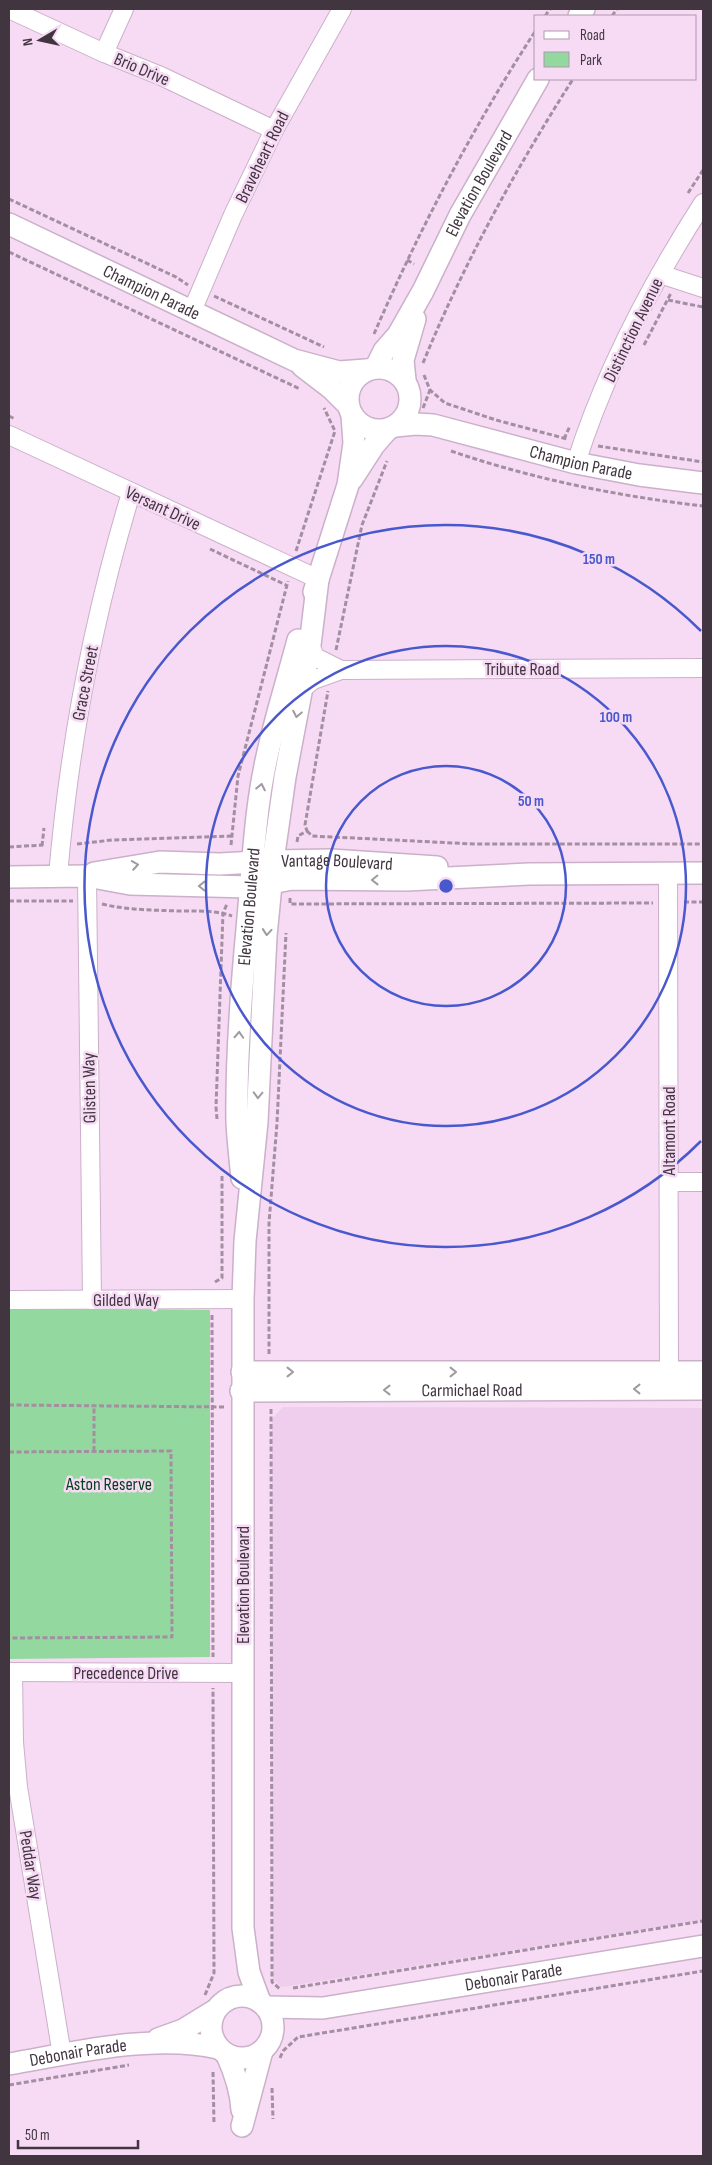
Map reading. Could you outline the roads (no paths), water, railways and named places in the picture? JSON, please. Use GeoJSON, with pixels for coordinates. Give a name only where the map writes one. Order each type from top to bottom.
{"type":"FeatureCollection","features":[{"type":"Feature","properties":{"kind":"street","name":"Brio Drive"},"geometry":{"type":"LineString","coordinates":[[9,9],[104,53],[161,76],[274,130]]}},
{"type":"Feature","properties":{"kind":"street"},"geometry":{"type":"LineString","coordinates":[[104,53],[124,9]]}},
{"type":"Feature","properties":{"kind":"street","name":"Braveheart Road"},"geometry":{"type":"LineString","coordinates":[[192,310],[233,215],[274,130],[342,9]]}},
{"type":"Feature","properties":{"kind":"street","name":"Elevation Boulevard"},"geometry":{"type":"LineString","coordinates":[[375,363],[398,335],[423,290],[460,215],[537,80]]}},
{"type":"Feature","properties":{"kind":"street","name":"Distinction Avenue"},"geometry":{"type":"LineString","coordinates":[[576,463],[582,442],[600,397],[660,274],[703,203]]}},
{"type":"Feature","properties":{"kind":"street","name":"Champion Parade"},"geometry":{"type":"LineString","coordinates":[[9,224],[294,360],[339,372],[375,363]]}},
{"type":"Feature","properties":{"kind":"street"},"geometry":{"type":"LineString","coordinates":[[660,274],[703,288]]}},
{"type":"Feature","properties":{"kind":"street","name":"Elevation Boulevard"},"geometry":{"type":"LineString","coordinates":[[412,379],[403,360],[423,290]]}},
{"type":"Feature","properties":{"kind":"street","name":"Champion Parade"},"geometry":{"type":"LineString","coordinates":[[294,360],[332,389],[350,410]]}},
{"type":"Feature","properties":{"kind":"street"},"geometry":{"type":"LineString","coordinates":[[375,363],[412,379],[409,410],[391,428],[377,430],[367,428],[358,423],[350,410],[348,395],[350,385],[357,376],[375,363]]}},
{"type":"Feature","properties":{"kind":"street","name":"Champion Parade"},"geometry":{"type":"LineString","coordinates":[[412,379],[423,406],[462,432]]}},
{"type":"Feature","properties":{"kind":"street","name":"Elevation Boulevard"},"geometry":{"type":"LineString","coordinates":[[263,2004],[249,1972],[243,1928],[242,1299],[245,1241],[238,1140],[238,1064],[242,972],[258,917],[261,886],[273,860],[259,801],[280,708],[301,629],[348,485],[354,443],[350,410]]}},
{"type":"Feature","properties":{"kind":"street","name":"Champion Parade"},"geometry":{"type":"LineString","coordinates":[[391,428],[416,424],[462,432],[514,448],[576,463],[639,475],[703,483]]}},
{"type":"Feature","properties":{"kind":"street","name":"Elevation Boulevard"},"geometry":{"type":"LineString","coordinates":[[348,485],[374,444],[391,428]]}},
{"type":"Feature","properties":{"kind":"street","name":"Versant Drive"},"geometry":{"type":"LineString","coordinates":[[9,435],[318,579]]}},
{"type":"Feature","properties":{"kind":"street","name":"Grace Street"},"geometry":{"type":"LineString","coordinates":[[58,876],[69,845],[79,712],[113,556],[131,493]]}},
{"type":"Feature","properties":{"kind":"street","name":"Elevation Boulevard"},"geometry":{"type":"LineString","coordinates":[[261,886],[252,862],[266,835],[302,689],[310,646],[318,579]]}},
{"type":"Feature","properties":{"kind":"street"},"geometry":{"type":"LineString","coordinates":[[310,646],[315,657],[335,669]]}},
{"type":"Feature","properties":{"kind":"street","name":"Tribute Road"},"geometry":{"type":"LineString","coordinates":[[335,669],[703,668]]}},
{"type":"Feature","properties":{"kind":"street"},"geometry":{"type":"LineString","coordinates":[[302,689],[313,680],[335,669]]}},
{"type":"Feature","properties":{"kind":"street","name":"Vantage Boulevard"},"geometry":{"type":"LineString","coordinates":[[87,876],[100,871],[160,862],[220,864],[273,860],[294,870],[406,880],[529,874],[703,873]]}},
{"type":"Feature","properties":{"kind":"street","name":"Vantage Boulevard"},"geometry":{"type":"LineString","coordinates":[[9,877],[87,876],[130,884],[261,886],[294,870]]}},
{"type":"Feature","properties":{"kind":"street","name":"Altamont Road"},"geometry":{"type":"LineString","coordinates":[[668,873],[660,902],[669,1182],[670,1381]]}},
{"type":"Feature","properties":{"kind":"street","name":"Glisten Way"},"geometry":{"type":"LineString","coordinates":[[87,876],[92,1300]]}},
{"type":"Feature","properties":{"kind":"street"},"geometry":{"type":"LineString","coordinates":[[669,1182],[703,1182]]}},
{"type":"Feature","properties":{"kind":"street","name":"Gilded Way"},"geometry":{"type":"LineString","coordinates":[[9,1300],[242,1299]]}},
{"type":"Feature","properties":{"kind":"street","name":"Carmichael Road"},"geometry":{"type":"LineString","coordinates":[[670,1381],[703,1372]]}},
{"type":"Feature","properties":{"kind":"street","name":"Carmichael Road"},"geometry":{"type":"LineString","coordinates":[[242,1390],[271,1381],[670,1381],[703,1389]]}},
{"type":"Feature","properties":{"kind":"street","name":"Precedence Drive"},"geometry":{"type":"LineString","coordinates":[[11,1672],[243,1673]]}},
{"type":"Feature","properties":{"kind":"street","name":"Peddar Way"},"geometry":{"type":"LineString","coordinates":[[11,1672],[18,1787],[62,2055]]}},
{"type":"Feature","properties":{"kind":"street","name":"Elevation Boulevard"},"geometry":{"type":"LineString","coordinates":[[213,2004],[236,1972],[243,1928]]}},
{"type":"Feature","properties":{"kind":"street","name":"Debonair Parade"},"geometry":{"type":"LineString","coordinates":[[263,2004],[323,2008],[703,1946]]}},
{"type":"Feature","properties":{"kind":"street"},"geometry":{"type":"LineString","coordinates":[[244,1995],[263,2004],[273,2024],[242,2126],[241,2097],[235,2073],[210,2030],[213,2004],[231,1997],[244,1995]]}},
{"type":"Feature","properties":{"kind":"street","name":"Debonair Parade"},"geometry":{"type":"LineString","coordinates":[[9,2064],[148,2042],[183,2030],[213,2004]]}},
{"type":"Feature","properties":{"kind":"street","name":"Debonair Parade"},"geometry":{"type":"LineString","coordinates":[[267,2042],[323,2008]]}},
{"type":"Feature","properties":{"kind":"street","name":"Debonair Parade"},"geometry":{"type":"LineString","coordinates":[[148,2042],[203,2044],[223,2051]]}},
{"type":"Feature","properties":{"kind":"street"},"geometry":{"type":"LineString","coordinates":[[223,2051],[245,2058],[267,2042]]}},
{"type":"Feature","properties":{"kind":"park label","name":"Aston Reserve"},"geometry":{"type":"Point","coordinates":[109,1484]}}]}
